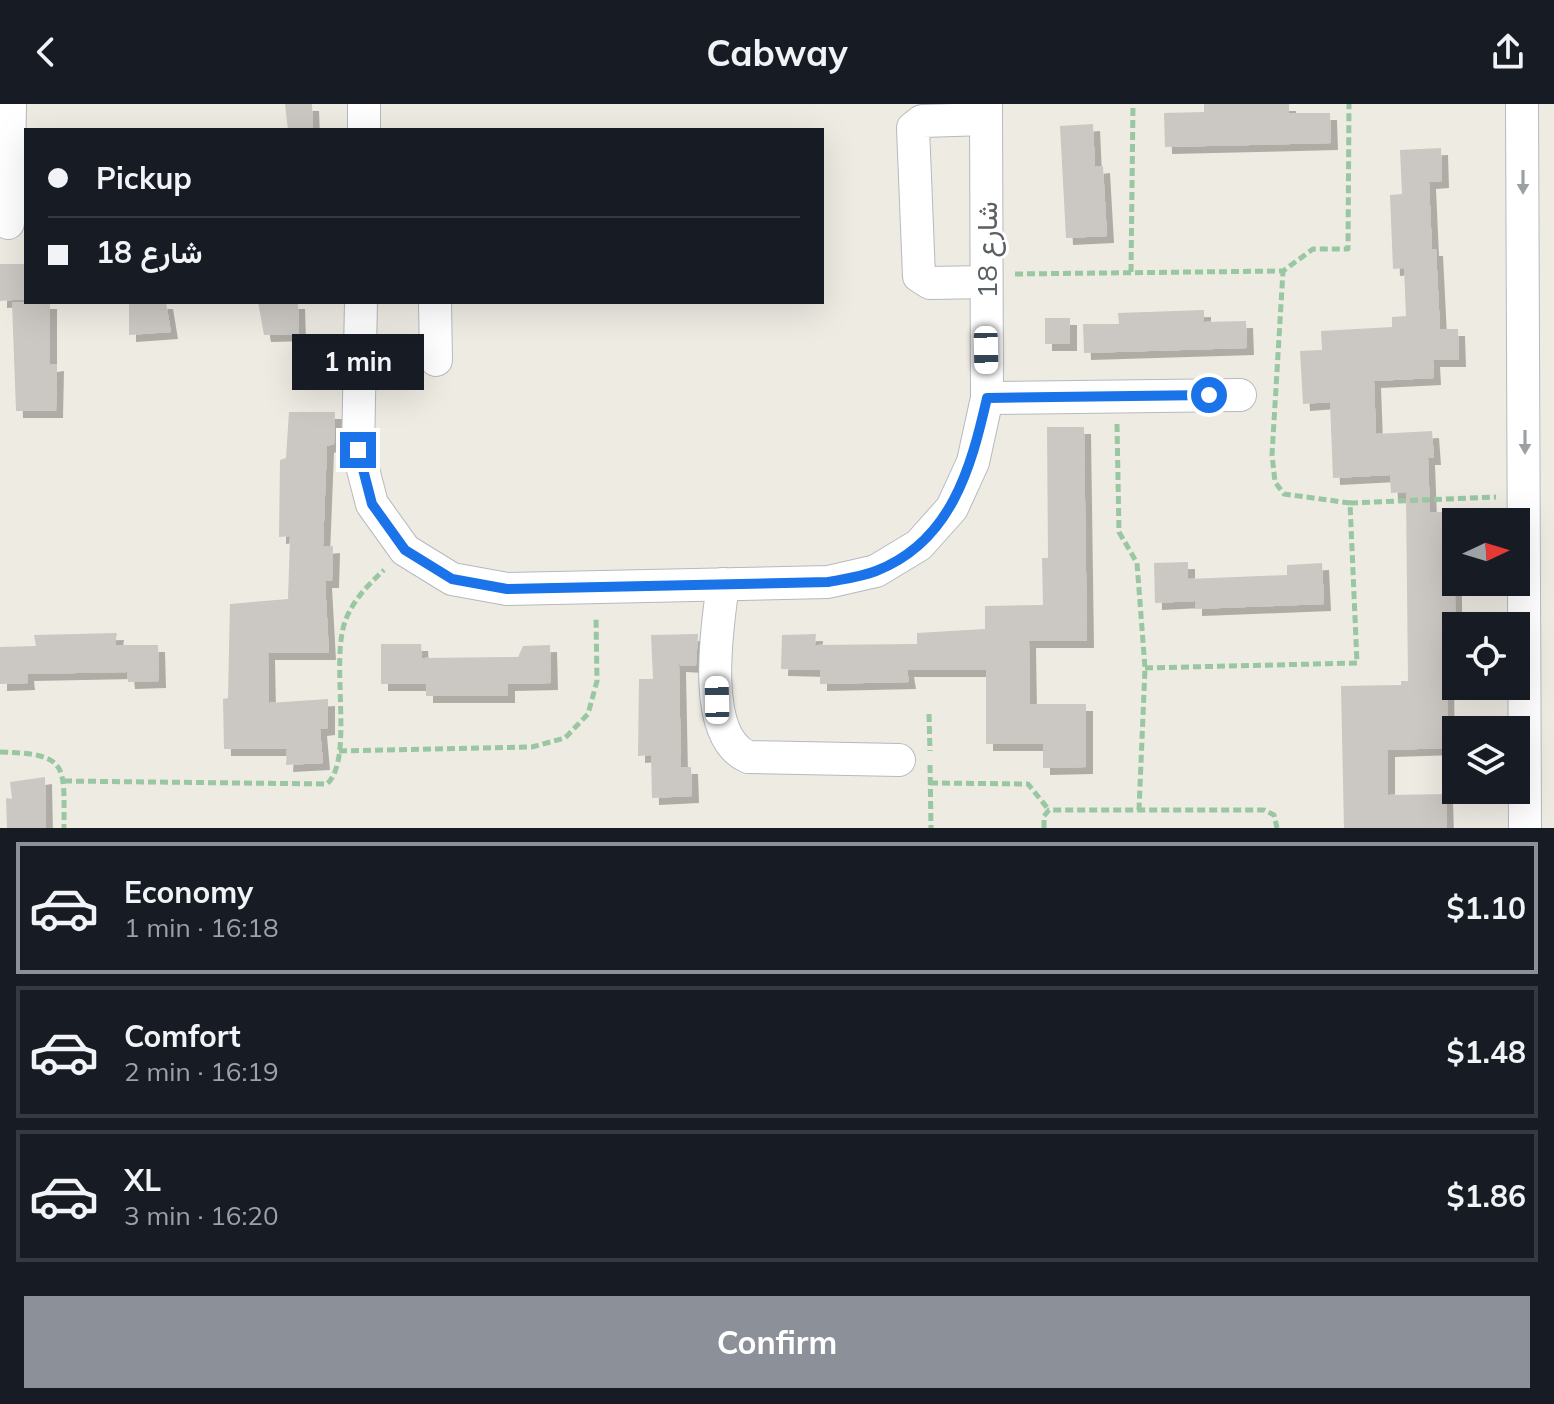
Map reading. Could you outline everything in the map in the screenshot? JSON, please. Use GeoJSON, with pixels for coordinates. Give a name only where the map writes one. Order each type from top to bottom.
{"type":"FeatureCollection","features":[{"type":"Feature","properties":{"kind":"street"},"geometry":{"type":"LineString","coordinates":[[10,104],[11,223]]}},
{"type":"Feature","properties":{"kind":"street"},"geometry":{"type":"LineString","coordinates":[[364,104],[364,128]]}},
{"type":"Feature","properties":{"kind":"street"},"geometry":{"type":"LineString","coordinates":[[1522,104],[1525,828]]}},
{"type":"Feature","properties":{"kind":"street"},"geometry":{"type":"LineString","coordinates":[[986,111],[922,121],[913,128],[919,276],[930,283],[986,278]]}},
{"type":"Feature","properties":{"kind":"street","name":"شارع 18"},"geometry":{"type":"LineString","coordinates":[[361,304],[358,450],[372,504],[405,550],[452,579],[507,589],[828,582],[876,571],[919,545],[952,508],[973,462],[987,398],[986,111]]}},
{"type":"Feature","properties":{"kind":"street"},"geometry":{"type":"LineString","coordinates":[[435,304],[436,360]]}},
{"type":"Feature","properties":{"kind":"street"},"geometry":{"type":"LineString","coordinates":[[987,398],[1240,395]]}},
{"type":"Feature","properties":{"kind":"street"},"geometry":{"type":"LineString","coordinates":[[723,584],[716,635],[717,700],[727,741],[735,751],[748,757],[899,760]]}},
{"type":"Feature","properties":{"kind":"path"},"geometry":{"type":"LineString","coordinates":[[1131,272],[1133,104]]}},
{"type":"Feature","properties":{"kind":"path"},"geometry":{"type":"LineString","coordinates":[[986,278],[1131,272],[1283,271],[1313,249],[1348,249],[1349,104]]}},
{"type":"Feature","properties":{"kind":"path"},"geometry":{"type":"LineString","coordinates":[[1283,271],[1272,455],[1275,482],[1284,494],[1350,503],[1525,495]]}},
{"type":"Feature","properties":{"kind":"path"},"geometry":{"type":"LineString","coordinates":[[1116,397],[1119,532],[1137,563],[1145,668],[1139,810]]}},
{"type":"Feature","properties":{"kind":"path"},"geometry":{"type":"LineString","coordinates":[[1145,668],[1357,663],[1350,503]]}},
{"type":"Feature","properties":{"kind":"path"},"geometry":{"type":"LineString","coordinates":[[64,781],[327,784],[335,776],[339,751],[340,645],[345,620],[358,597],[405,550]]}},
{"type":"Feature","properties":{"kind":"path"},"geometry":{"type":"LineString","coordinates":[[339,751],[532,747],[565,738],[588,714],[597,681],[595,587]]}},
{"type":"Feature","properties":{"kind":"path"},"geometry":{"type":"LineString","coordinates":[[0,752],[49,756],[59,766],[64,781],[64,828]]}},
{"type":"Feature","properties":{"kind":"path"},"geometry":{"type":"LineString","coordinates":[[930,783],[1028,784],[1049,810]]}},
{"type":"Feature","properties":{"kind":"path"},"geometry":{"type":"LineString","coordinates":[[1049,810],[1264,810],[1274,815],[1277,828]]}},
{"type":"Feature","properties":{"kind":"path"},"geometry":{"type":"LineString","coordinates":[[1044,828],[1044,816],[1049,810]]}},
{"type":"Feature","properties":{"kind":"building"},"geometry":{"type":"Polygon","coordinates":[[[285,104],[312,104],[313,128],[288,128],[285,104]]]}},
{"type":"Feature","properties":{"kind":"building"},"geometry":{"type":"Polygon","coordinates":[[[1204,104],[1289,104],[1289,113],[1330,113],[1331,143],[1165,147],[1164,113],[1204,112],[1204,104]]]}},
{"type":"Feature","properties":{"kind":"building"},"geometry":{"type":"Polygon","coordinates":[[[1093,124],[1095,167],[1103,166],[1107,236],[1066,238],[1060,126],[1093,124]]]}},
{"type":"Feature","properties":{"kind":"building"},"geometry":{"type":"Polygon","coordinates":[[[1441,148],[1442,181],[1429,182],[1432,249],[1436,249],[1440,329],[1458,329],[1459,360],[1433,360],[1434,378],[1374,381],[1376,434],[1432,431],[1434,458],[1428,458],[1430,512],[1442,512],[1442,596],[1455,596],[1455,612],[1442,612],[1442,700],[1447,700],[1448,716],[1442,716],[1442,748],[1388,750],[1388,795],[1442,794],[1442,804],[1446,804],[1447,828],[1344,828],[1341,686],[1401,685],[1401,681],[1408,681],[1406,492],[1391,493],[1390,475],[1333,478],[1330,402],[1303,404],[1300,351],[1322,350],[1321,331],[1392,327],[1392,317],[1406,316],[1404,268],[1393,269],[1390,195],[1402,194],[1400,150],[1441,148]]]}},
{"type":"Feature","properties":{"kind":"building"},"geometry":{"type":"Polygon","coordinates":[[[0,264],[24,264],[24,299],[0,301],[0,264]]]}},
{"type":"Feature","properties":{"kind":"building"},"geometry":{"type":"Polygon","coordinates":[[[12,302],[50,304],[50,365],[57,364],[56,411],[16,411],[12,302]]]}},
{"type":"Feature","properties":{"kind":"building"},"geometry":{"type":"Polygon","coordinates":[[[129,304],[166,304],[171,332],[129,335],[129,304]]]}},
{"type":"Feature","properties":{"kind":"building"},"geometry":{"type":"Polygon","coordinates":[[[258,304],[298,304],[299,334],[264,335],[258,304]]]}},
{"type":"Feature","properties":{"kind":"building"},"geometry":{"type":"Polygon","coordinates":[[[1204,310],[1204,322],[1246,321],[1247,348],[1084,353],[1083,324],[1119,324],[1118,313],[1204,310]]]}},
{"type":"Feature","properties":{"kind":"building"},"geometry":{"type":"Polygon","coordinates":[[[1045,318],[1070,318],[1070,344],[1045,344],[1045,318]]]}},
{"type":"Feature","properties":{"kind":"building"},"geometry":{"type":"Polygon","coordinates":[[[289,412],[335,412],[334,444],[327,446],[323,547],[333,546],[332,581],[325,581],[329,653],[268,653],[269,703],[328,699],[328,728],[320,729],[323,763],[286,765],[287,749],[224,749],[223,699],[228,698],[230,604],[288,599],[290,536],[279,537],[280,460],[286,458],[289,412]]]}},
{"type":"Feature","properties":{"kind":"building"},"geometry":{"type":"Polygon","coordinates":[[[1047,427],[1084,427],[1087,641],[1029,641],[1030,704],[1086,704],[1086,767],[1043,768],[1043,744],[986,744],[986,670],[907,670],[909,682],[820,684],[820,670],[781,669],[782,635],[816,634],[815,645],[917,644],[917,633],[985,629],[985,606],[1043,605],[1042,558],[1048,558],[1047,427]]]}},
{"type":"Feature","properties":{"kind":"building"},"geometry":{"type":"Polygon","coordinates":[[[1188,562],[1188,579],[1287,575],[1287,565],[1322,563],[1324,604],[1195,609],[1195,601],[1155,603],[1154,563],[1188,562]]]}},
{"type":"Feature","properties":{"kind":"building"},"geometry":{"type":"Polygon","coordinates":[[[117,633],[115,645],[158,645],[159,681],[128,682],[127,672],[27,674],[28,683],[0,684],[0,647],[36,646],[34,635],[117,633]]]}},
{"type":"Feature","properties":{"kind":"building"},"geometry":{"type":"Polygon","coordinates":[[[698,634],[696,666],[679,665],[681,767],[691,767],[692,796],[652,798],[651,755],[638,756],[639,679],[653,679],[651,635],[698,634]]]}},
{"type":"Feature","properties":{"kind":"building"},"geometry":{"type":"Polygon","coordinates":[[[381,644],[421,644],[422,658],[518,657],[523,646],[550,645],[551,683],[508,684],[508,696],[426,696],[426,684],[381,684],[381,644]]]}},
{"type":"Feature","properties":{"kind":"building"},"geometry":{"type":"Polygon","coordinates":[[[45,777],[46,828],[7,828],[6,798],[12,799],[10,782],[45,777]]]}},
{"type":"Feature","properties":{"kind":"route"},"geometry":{"type":"LineString","coordinates":[[358,450],[372,504],[405,550],[452,579],[507,589],[828,582],[876,571],[919,545],[952,508],[973,462],[987,398],[1209,395]]}}]}
